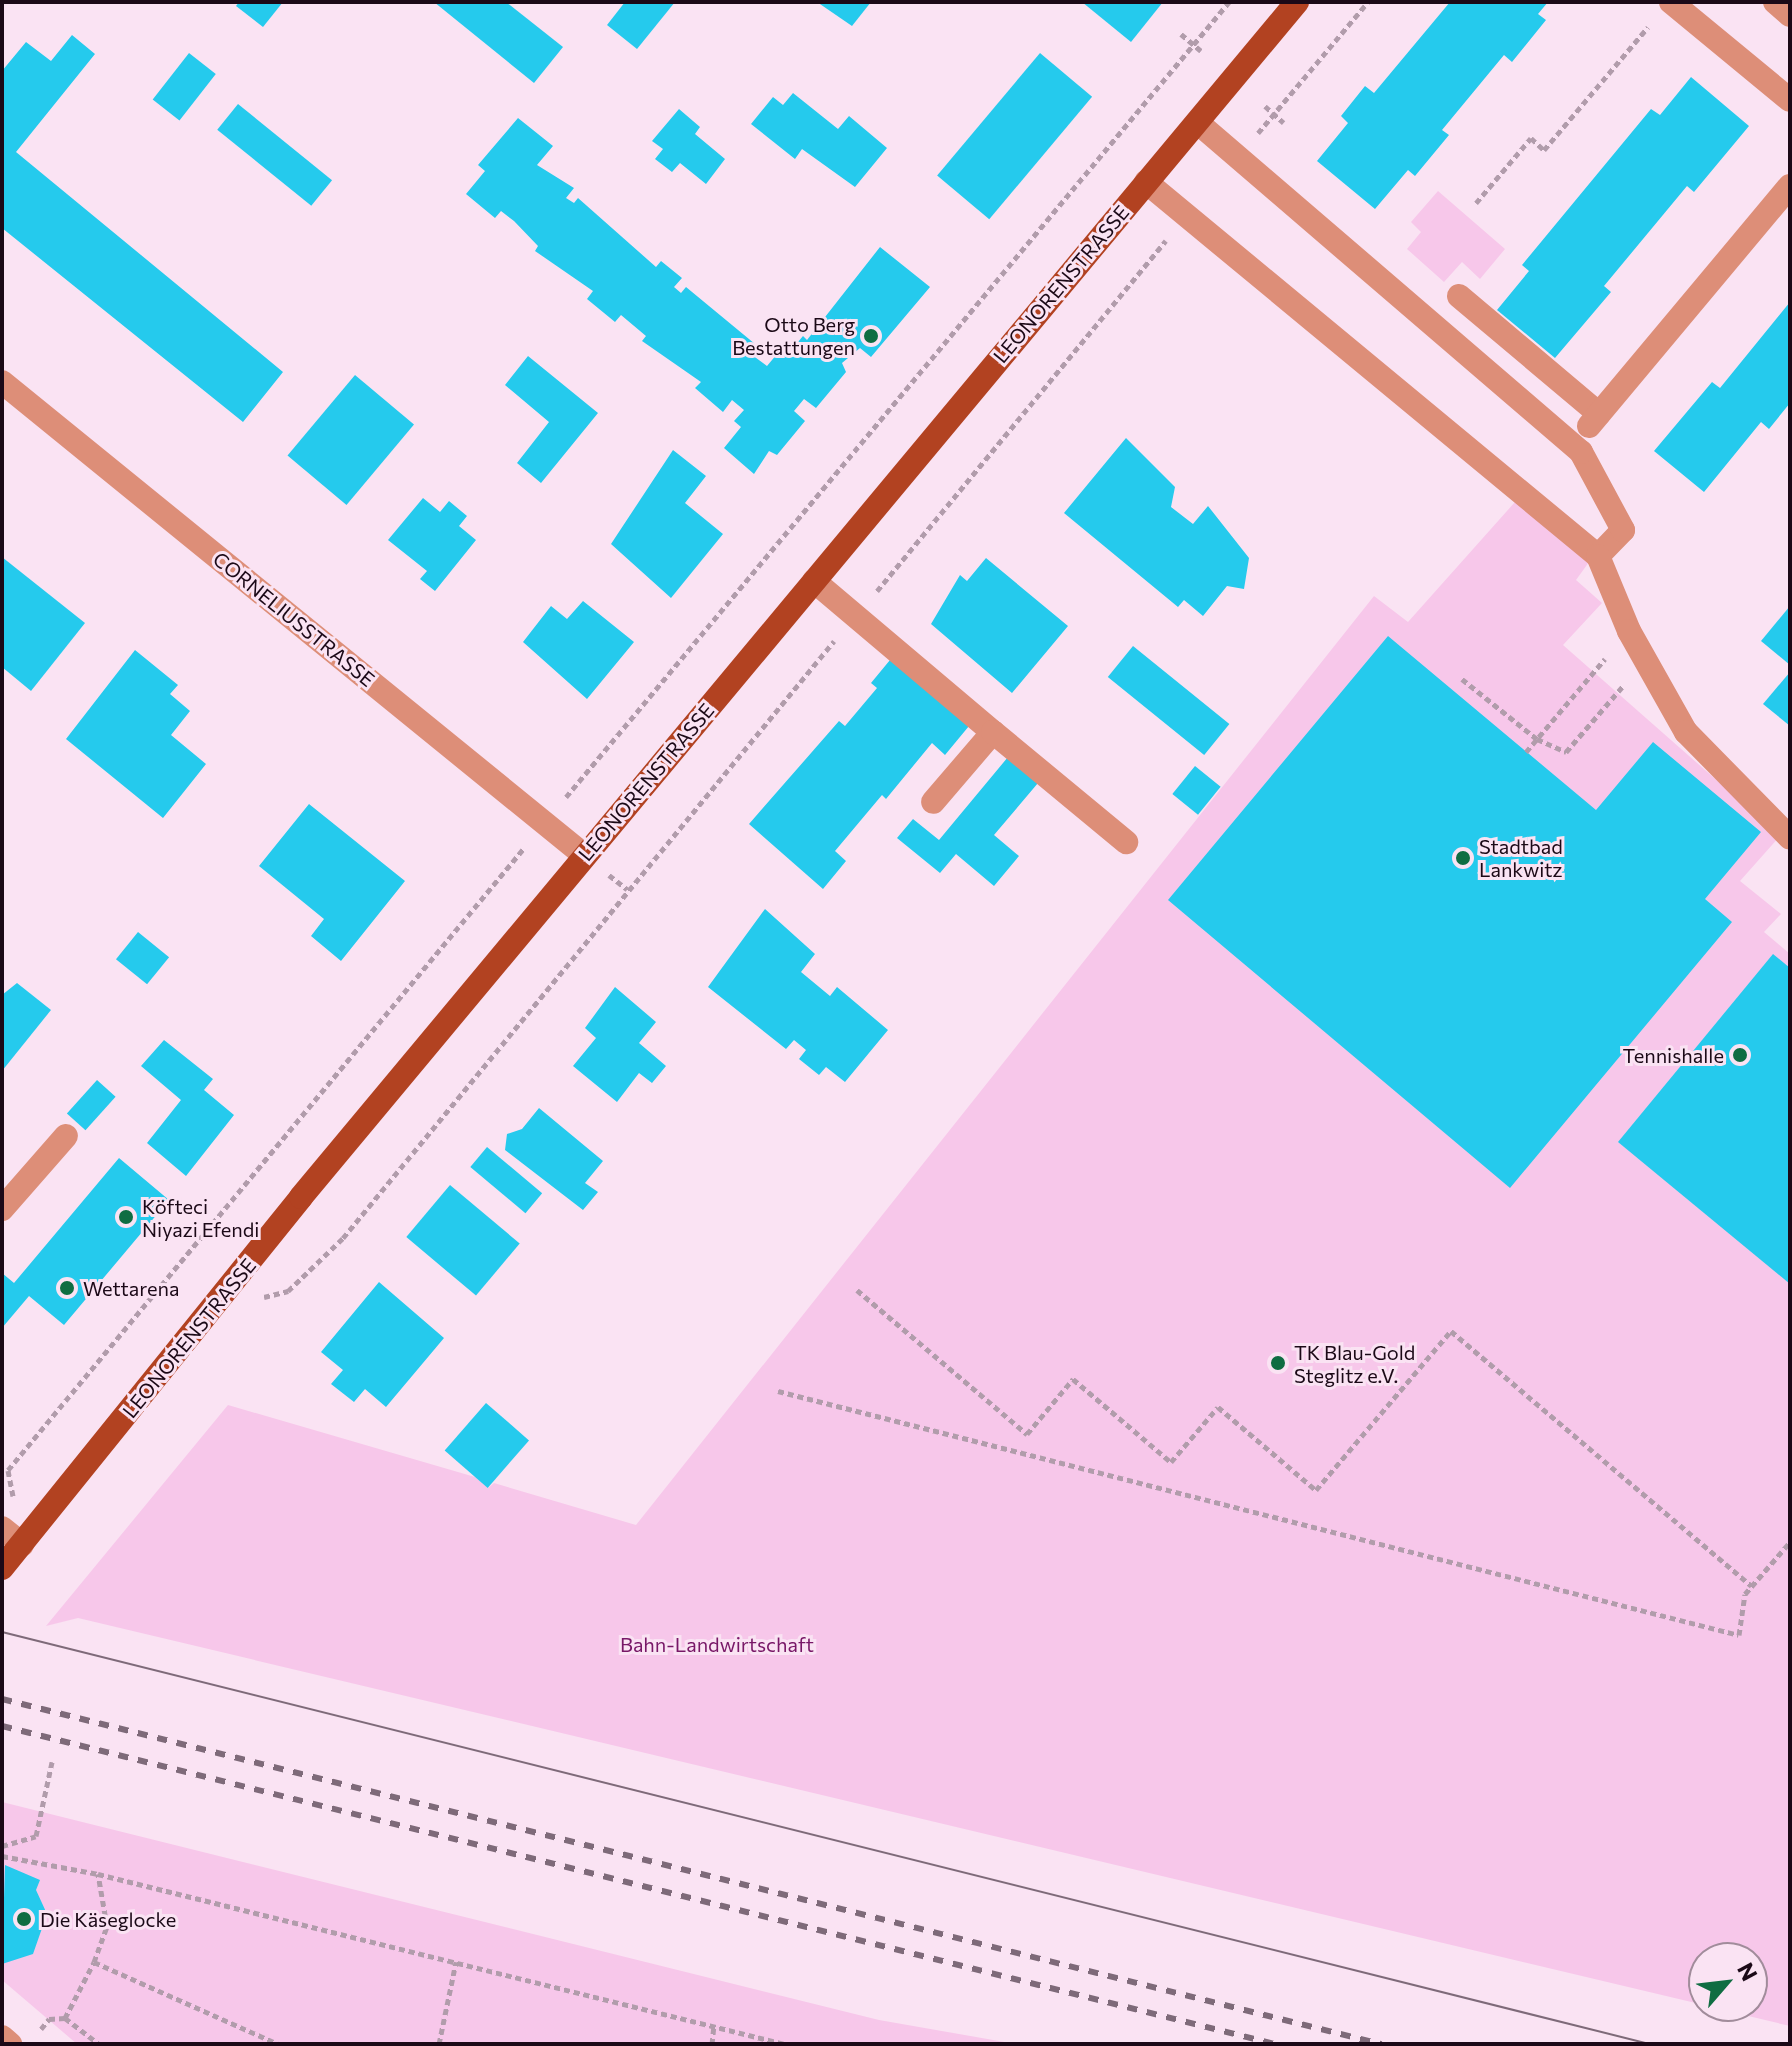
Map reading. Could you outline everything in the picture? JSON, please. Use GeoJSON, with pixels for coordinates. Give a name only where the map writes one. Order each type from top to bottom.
{"type":"FeatureCollection","features":[{"type":"Feature","properties":{"kind":"main road","name":"LEONORENSTRASSE"},"geometry":{"type":"LineString","coordinates":[[2,1568],[585,856],[1297,2]]}},
{"type":"Feature","properties":{"kind":"street"},"geometry":{"type":"LineString","coordinates":[[1775,2],[1790,15]]}},
{"type":"Feature","properties":{"kind":"street"},"geometry":{"type":"LineString","coordinates":[[1666,8],[1790,100]]}},
{"type":"Feature","properties":{"kind":"street"},"geometry":{"type":"LineString","coordinates":[[1197,122],[1581,452],[1623,530],[1598,556]]}},
{"type":"Feature","properties":{"kind":"street"},"geometry":{"type":"LineString","coordinates":[[1146,182],[1598,556],[1646,661],[1686,732],[1790,838]]}},
{"type":"Feature","properties":{"kind":"street"},"geometry":{"type":"LineString","coordinates":[[1459,296],[1594,420],[1790,186]]}},
{"type":"Feature","properties":{"kind":"street","name":"CORNELIUSSTRASSE"},"geometry":{"type":"LineString","coordinates":[[2,382],[585,856]]}},
{"type":"Feature","properties":{"kind":"street"},"geometry":{"type":"LineString","coordinates":[[814,581],[1126,842]]}},
{"type":"Feature","properties":{"kind":"street"},"geometry":{"type":"LineString","coordinates":[[933,802],[993,732]]}},
{"type":"Feature","properties":{"kind":"street"},"geometry":{"type":"LineString","coordinates":[[2,1209],[66,1136]]}},
{"type":"Feature","properties":{"kind":"street"},"geometry":{"type":"LineString","coordinates":[[2,1528],[22,1544]]}},
{"type":"Feature","properties":{"kind":"street"},"geometry":{"type":"LineString","coordinates":[[2,2037],[10,2044]]}},
{"type":"Feature","properties":{"kind":"path"},"geometry":{"type":"LineString","coordinates":[[577,783],[1229,2]]}},
{"type":"Feature","properties":{"kind":"path"},"geometry":{"type":"LineString","coordinates":[[1237,157],[1368,2]]}},
{"type":"Feature","properties":{"kind":"path"},"geometry":{"type":"LineString","coordinates":[[1476,203],[1531,138],[1544,150],[1666,8]]}},
{"type":"Feature","properties":{"kind":"path"},"geometry":{"type":"LineString","coordinates":[[1181,34],[1201,51]]}},
{"type":"Feature","properties":{"kind":"path"},"geometry":{"type":"LineString","coordinates":[[1265,106],[1284,123]]}},
{"type":"Feature","properties":{"kind":"path"},"geometry":{"type":"LineString","coordinates":[[288,1291],[343,1238],[1186,216]]}},
{"type":"Feature","properties":{"kind":"path"},"geometry":{"type":"LineString","coordinates":[[1462,679],[1537,739],[1566,752],[1646,661]]}},
{"type":"Feature","properties":{"kind":"path"},"geometry":{"type":"LineString","coordinates":[[1526,752],[1601,665]]}},
{"type":"Feature","properties":{"kind":"path"},"geometry":{"type":"LineString","coordinates":[[8,1470],[508,866]]}},
{"type":"Feature","properties":{"kind":"path"},"geometry":{"type":"LineString","coordinates":[[857,1290],[1027,1434],[1073,1379],[1171,1462],[1218,1407],[1316,1490],[1451,1331],[1752,1586]]}},
{"type":"Feature","properties":{"kind":"path"},"geometry":{"type":"LineString","coordinates":[[778,1391],[1739,1635],[1752,1586],[1789,1544]]}},
{"type":"Feature","properties":{"kind":"path"},"geometry":{"type":"LineString","coordinates":[[2,1846],[36,1836],[52,1762]]}},
{"type":"Feature","properties":{"kind":"path"},"geometry":{"type":"LineString","coordinates":[[2,1856],[98,1874],[785,2044]]}},
{"type":"Feature","properties":{"kind":"path"},"geometry":{"type":"LineString","coordinates":[[65,2018],[94,1962],[107,1926],[98,1874]]}},
{"type":"Feature","properties":{"kind":"path"},"geometry":{"type":"LineString","coordinates":[[94,1962],[278,2044]]}},
{"type":"Feature","properties":{"kind":"path"},"geometry":{"type":"LineString","coordinates":[[439,2044],[456,1962]]}},
{"type":"Feature","properties":{"kind":"path"},"geometry":{"type":"LineString","coordinates":[[40,2030],[49,2019],[65,2018],[99,2044]]}},
{"type":"Feature","properties":{"kind":"path"},"geometry":{"type":"LineString","coordinates":[[712,2044],[714,2025]]}},
{"type":"Feature","properties":{"kind":"green space"},"geometry":{"type":"Polygon","coordinates":[[[1438,191],[1505,249],[1480,279],[1462,262],[1444,282],[1407,249],[1421,232],[1411,222],[1438,191]]]}},
{"type":"Feature","properties":{"kind":"green space","name":"Bahn-Landwirtschaft"},"geometry":{"type":"Polygon","coordinates":[[[1515,502],[1589,562],[1576,580],[1602,603],[1563,645],[1780,836],[1740,881],[1781,914],[1764,932],[1790,954],[1790,2026],[1768,2021],[1768,1942],[1688,1942],[1688,2001],[78,1618],[46,1626],[228,1405],[475,1477],[488,1488],[494,1483],[636,1525],[1374,596],[1408,622],[1515,502]]]}},
{"type":"Feature","properties":{"kind":"green space"},"geometry":{"type":"Polygon","coordinates":[[[2,1802],[879,2020],[1016,2044],[77,2044],[2,1980],[2,1802]]]}},
{"type":"Feature","properties":{"kind":"building"},"geometry":{"type":"Polygon","coordinates":[[[239,2],[283,2],[263,27],[236,6],[239,2]]]}},
{"type":"Feature","properties":{"kind":"building"},"geometry":{"type":"Polygon","coordinates":[[[434,2],[506,2],[563,47],[534,83],[434,2]]]}},
{"type":"Feature","properties":{"kind":"building"},"geometry":{"type":"Polygon","coordinates":[[[625,2],[675,2],[637,49],[607,25],[625,2]]]}},
{"type":"Feature","properties":{"kind":"building"},"geometry":{"type":"Polygon","coordinates":[[[817,2],[871,2],[852,26],[817,2]]]}},
{"type":"Feature","properties":{"kind":"building"},"geometry":{"type":"Polygon","coordinates":[[[1082,2],[1163,2],[1131,42],[1082,2]]]}},
{"type":"Feature","properties":{"kind":"building"},"geometry":{"type":"Polygon","coordinates":[[[1450,2],[1548,2],[1538,14],[1546,20],[1512,62],[1504,55],[1442,130],[1449,135],[1415,176],[1408,170],[1375,209],[1317,161],[1348,123],[1341,116],[1365,86],[1374,93],[1450,2]]]}},
{"type":"Feature","properties":{"kind":"building"},"geometry":{"type":"Polygon","coordinates":[[[72,35],[95,54],[16,152],[283,372],[243,422],[2,228],[2,71],[26,42],[51,61],[72,35]]]}},
{"type":"Feature","properties":{"kind":"building"},"geometry":{"type":"Polygon","coordinates":[[[189,53],[216,74],[179,120],[153,99],[189,53]]]}},
{"type":"Feature","properties":{"kind":"building"},"geometry":{"type":"Polygon","coordinates":[[[1040,53],[1092,97],[989,219],[937,176],[1040,53]]]}},
{"type":"Feature","properties":{"kind":"building"},"geometry":{"type":"Polygon","coordinates":[[[1691,77],[1749,126],[1694,192],[1687,186],[1604,286],[1611,292],[1555,358],[1497,310],[1529,271],[1522,265],[1651,109],[1660,115],[1691,77]]]}},
{"type":"Feature","properties":{"kind":"building"},"geometry":{"type":"Polygon","coordinates":[[[793,93],[838,129],[849,116],[887,148],[855,187],[802,149],[795,159],[751,124],[773,97],[783,105],[793,93]]]}},
{"type":"Feature","properties":{"kind":"building"},"geometry":{"type":"Polygon","coordinates":[[[238,104],[332,180],[311,206],[217,130],[238,104]]]}},
{"type":"Feature","properties":{"kind":"building"},"geometry":{"type":"Polygon","coordinates":[[[679,109],[700,127],[695,134],[725,159],[706,184],[680,163],[672,172],[655,159],[663,149],[652,141],[679,109]]]}},
{"type":"Feature","properties":{"kind":"building"},"geometry":{"type":"Polygon","coordinates":[[[518,118],[553,146],[537,165],[574,188],[566,198],[574,203],[578,198],[656,267],[661,261],[682,278],[674,287],[681,293],[686,287],[755,344],[748,352],[767,366],[782,348],[788,354],[803,336],[807,340],[880,247],[930,287],[871,357],[860,348],[842,363],[846,372],[816,408],[804,399],[794,411],[805,421],[777,455],[769,451],[754,474],[724,448],[741,427],[734,421],[744,410],[732,400],[723,412],[695,388],[701,382],[642,341],[646,336],[621,315],[615,322],[587,299],[593,291],[535,251],[538,246],[514,221],[501,211],[495,218],[466,194],[485,171],[478,165],[518,118]]]}},
{"type":"Feature","properties":{"kind":"building"},"geometry":{"type":"Polygon","coordinates":[[[1790,302],[1790,403],[1769,429],[1761,422],[1704,492],[1654,451],[1712,382],[1720,388],[1790,302]]]}},
{"type":"Feature","properties":{"kind":"building"},"geometry":{"type":"Polygon","coordinates":[[[528,356],[598,413],[541,483],[517,463],[549,422],[505,385],[528,356]]]}},
{"type":"Feature","properties":{"kind":"building"},"geometry":{"type":"Polygon","coordinates":[[[355,375],[414,424],[346,505],[288,455],[355,375]]]}},
{"type":"Feature","properties":{"kind":"building"},"geometry":{"type":"Polygon","coordinates":[[[1126,438],[1175,487],[1171,507],[1193,524],[1208,506],[1249,558],[1244,589],[1227,586],[1203,616],[1184,600],[1178,607],[1064,513],[1126,438]]]}},
{"type":"Feature","properties":{"kind":"building"},"geometry":{"type":"Polygon","coordinates":[[[673,450],[706,476],[685,503],[723,534],[671,598],[611,544],[673,450]]]}},
{"type":"Feature","properties":{"kind":"building"},"geometry":{"type":"Polygon","coordinates":[[[423,498],[440,512],[449,501],[467,516],[459,526],[476,540],[435,591],[420,579],[427,571],[388,540],[423,498]]]}},
{"type":"Feature","properties":{"kind":"building"},"geometry":{"type":"Polygon","coordinates":[[[2,557],[85,623],[31,691],[2,667],[2,557]]]}},
{"type":"Feature","properties":{"kind":"building"},"geometry":{"type":"Polygon","coordinates":[[[986,558],[1068,626],[1012,693],[931,624],[960,575],[967,581],[986,558]]]}},
{"type":"Feature","properties":{"kind":"building"},"geometry":{"type":"Polygon","coordinates":[[[583,601],[634,642],[587,699],[523,642],[551,606],[567,619],[583,601]]]}},
{"type":"Feature","properties":{"kind":"building"},"geometry":{"type":"Polygon","coordinates":[[[1790,606],[1790,665],[1761,641],[1790,606]]]}},
{"type":"Feature","properties":{"kind":"building"},"geometry":{"type":"Polygon","coordinates":[[[1388,636],[1596,810],[1653,742],[1761,832],[1705,899],[1732,922],[1510,1188],[1168,900],[1388,636]]]}},
{"type":"Feature","properties":{"kind":"building"},"geometry":{"type":"Polygon","coordinates":[[[1133,646],[1229,724],[1204,755],[1108,677],[1133,646]]]}},
{"type":"Feature","properties":{"kind":"building"},"geometry":{"type":"Polygon","coordinates":[[[135,650],[178,685],[170,694],[190,711],[171,735],[206,764],[163,818],[66,739],[135,650]]]}},
{"type":"Feature","properties":{"kind":"building"},"geometry":{"type":"Polygon","coordinates":[[[890,660],[969,726],[945,755],[932,743],[886,799],[882,795],[835,851],[846,861],[823,889],[749,824],[839,721],[845,726],[877,688],[871,683],[890,660]]]}},
{"type":"Feature","properties":{"kind":"building"},"geometry":{"type":"Polygon","coordinates":[[[1790,672],[1790,726],[1763,704],[1790,672]]]}},
{"type":"Feature","properties":{"kind":"building"},"geometry":{"type":"Polygon","coordinates":[[[1008,757],[1038,783],[994,835],[1019,856],[994,886],[956,854],[940,873],[897,838],[913,819],[939,840],[1008,757]]]}},
{"type":"Feature","properties":{"kind":"building"},"geometry":{"type":"Polygon","coordinates":[[[1195,766],[1221,787],[1198,815],[1172,794],[1195,766]]]}},
{"type":"Feature","properties":{"kind":"building"},"geometry":{"type":"Polygon","coordinates":[[[309,804],[405,881],[341,961],[311,936],[324,919],[259,866],[309,804]]]}},
{"type":"Feature","properties":{"kind":"building"},"geometry":{"type":"Polygon","coordinates":[[[765,909],[815,954],[801,972],[830,996],[837,987],[888,1030],[845,1082],[826,1067],[819,1075],[799,1059],[806,1050],[794,1040],[786,1049],[708,987],[765,909]]]}},
{"type":"Feature","properties":{"kind":"building"},"geometry":{"type":"Polygon","coordinates":[[[138,932],[169,957],[147,984],[116,959],[138,932]]]}},
{"type":"Feature","properties":{"kind":"building","name":"Tennishalle"},"geometry":{"type":"Polygon","coordinates":[[[1773,954],[1790,968],[1790,1284],[1618,1142],[1773,954]]]}},
{"type":"Feature","properties":{"kind":"building"},"geometry":{"type":"Polygon","coordinates":[[[17,983],[51,1010],[2,1071],[2,995],[17,983]]]}},
{"type":"Feature","properties":{"kind":"building"},"geometry":{"type":"Polygon","coordinates":[[[615,987],[656,1022],[639,1043],[666,1066],[652,1083],[639,1073],[617,1102],[573,1066],[596,1038],[585,1028],[615,987]]]}},
{"type":"Feature","properties":{"kind":"building"},"geometry":{"type":"Polygon","coordinates":[[[164,1040],[213,1079],[204,1090],[234,1115],[186,1176],[147,1143],[181,1100],[141,1066],[164,1040]]]}},
{"type":"Feature","properties":{"kind":"building"},"geometry":{"type":"Polygon","coordinates":[[[97,1080],[116,1097],[85,1130],[67,1113],[97,1080]]]}},
{"type":"Feature","properties":{"kind":"building"},"geometry":{"type":"Polygon","coordinates":[[[539,1108],[603,1161],[585,1183],[598,1192],[583,1210],[505,1150],[507,1134],[522,1129],[539,1108]]]}},
{"type":"Feature","properties":{"kind":"building"},"geometry":{"type":"Polygon","coordinates":[[[487,1147],[542,1193],[525,1213],[470,1167],[487,1147]]]}},
{"type":"Feature","properties":{"kind":"building"},"geometry":{"type":"Polygon","coordinates":[[[119,1158],[169,1200],[64,1325],[29,1296],[2,1328],[2,1273],[14,1283],[119,1158]]]}},
{"type":"Feature","properties":{"kind":"building"},"geometry":{"type":"Polygon","coordinates":[[[450,1185],[520,1243],[476,1296],[406,1237],[450,1185]]]}},
{"type":"Feature","properties":{"kind":"building"},"geometry":{"type":"Polygon","coordinates":[[[379,1282],[444,1338],[386,1407],[365,1389],[354,1402],[331,1384],[343,1370],[321,1352],[379,1282]]]}},
{"type":"Feature","properties":{"kind":"building"},"geometry":{"type":"Polygon","coordinates":[[[486,1403],[529,1440],[488,1488],[445,1451],[486,1403]]]}},
{"type":"Feature","properties":{"kind":"building","name":"Die Käseglocke"},"geometry":{"type":"Polygon","coordinates":[[[5,1865],[40,1880],[36,1890],[47,1914],[33,1954],[2,1964],[5,1865]]]}},
{"type":"Feature","properties":{"kind":"tram line"},"geometry":{"type":"LineString","coordinates":[[2,1632],[1650,2044]]}},
{"type":"Feature","properties":{"kind":"railway"},"geometry":{"type":"LineString","coordinates":[[2,1699],[1381,2044]]}},
{"type":"Feature","properties":{"kind":"railway"},"geometry":{"type":"LineString","coordinates":[[2,1726],[1275,2044]]}},
{"type":"Feature","properties":{"kind":"place","name":"Otto Berg Bestattungen"},"geometry":{"type":"Point","coordinates":[871,336]}},
{"type":"Feature","properties":{"kind":"place","name":"Stadtbad Lankwitz"},"geometry":{"type":"Point","coordinates":[1463,858]}},
{"type":"Feature","properties":{"kind":"place","name":"Tennishalle"},"geometry":{"type":"Point","coordinates":[1740,1055]}},
{"type":"Feature","properties":{"kind":"place","name":"Köfteci Niyazi Efendi"},"geometry":{"type":"Point","coordinates":[126,1217]}},
{"type":"Feature","properties":{"kind":"place","name":"Wettarena"},"geometry":{"type":"Point","coordinates":[67,1288]}},
{"type":"Feature","properties":{"kind":"place","name":"TK Blau-Gold Steglitz e.V."},"geometry":{"type":"Point","coordinates":[1278,1363]}},
{"type":"Feature","properties":{"kind":"place","name":"Die Käseglocke"},"geometry":{"type":"Point","coordinates":[24,1919]}}]}
